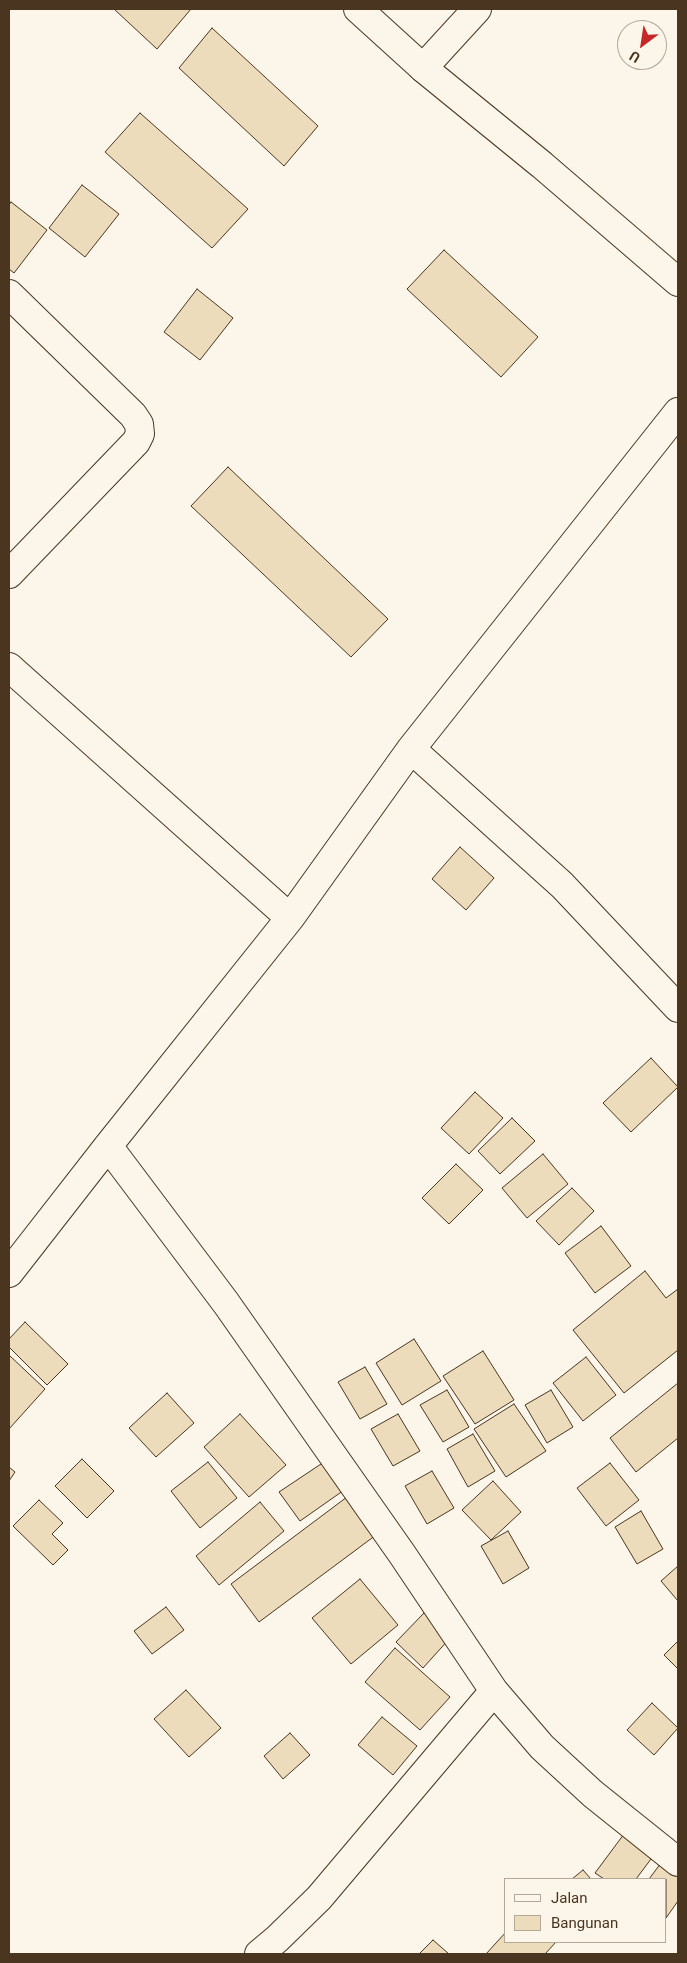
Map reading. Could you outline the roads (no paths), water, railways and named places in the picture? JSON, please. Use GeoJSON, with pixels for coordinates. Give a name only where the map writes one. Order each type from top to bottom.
{"type":"FeatureCollection","features":[{"type":"Feature","properties":{"kind":"street"},"geometry":{"type":"LineString","coordinates":[[358,9],[423,68],[542,165],[678,282]]}},
{"type":"Feature","properties":{"kind":"street"},"geometry":{"type":"LineString","coordinates":[[423,68],[477,9]]}},
{"type":"Feature","properties":{"kind":"street"},"geometry":{"type":"LineString","coordinates":[[9,294],[140,424],[136,442],[9,574]]}},
{"type":"Feature","properties":{"kind":"street"},"geometry":{"type":"LineString","coordinates":[[9,1273],[290,918],[411,749],[678,412]]}},
{"type":"Feature","properties":{"kind":"street"},"geometry":{"type":"LineString","coordinates":[[9,667],[290,918]]}},
{"type":"Feature","properties":{"kind":"street"},"geometry":{"type":"LineString","coordinates":[[411,749],[562,885],[678,1008]]}},
{"type":"Feature","properties":{"kind":"street"},"geometry":{"type":"LineString","coordinates":[[108,1146],[226,1303],[402,1554],[494,1691],[542,1747],[593,1794],[678,1862]]}},
{"type":"Feature","properties":{"kind":"street"},"geometry":{"type":"LineString","coordinates":[[259,1954],[320,1898],[494,1691]]}}]}
